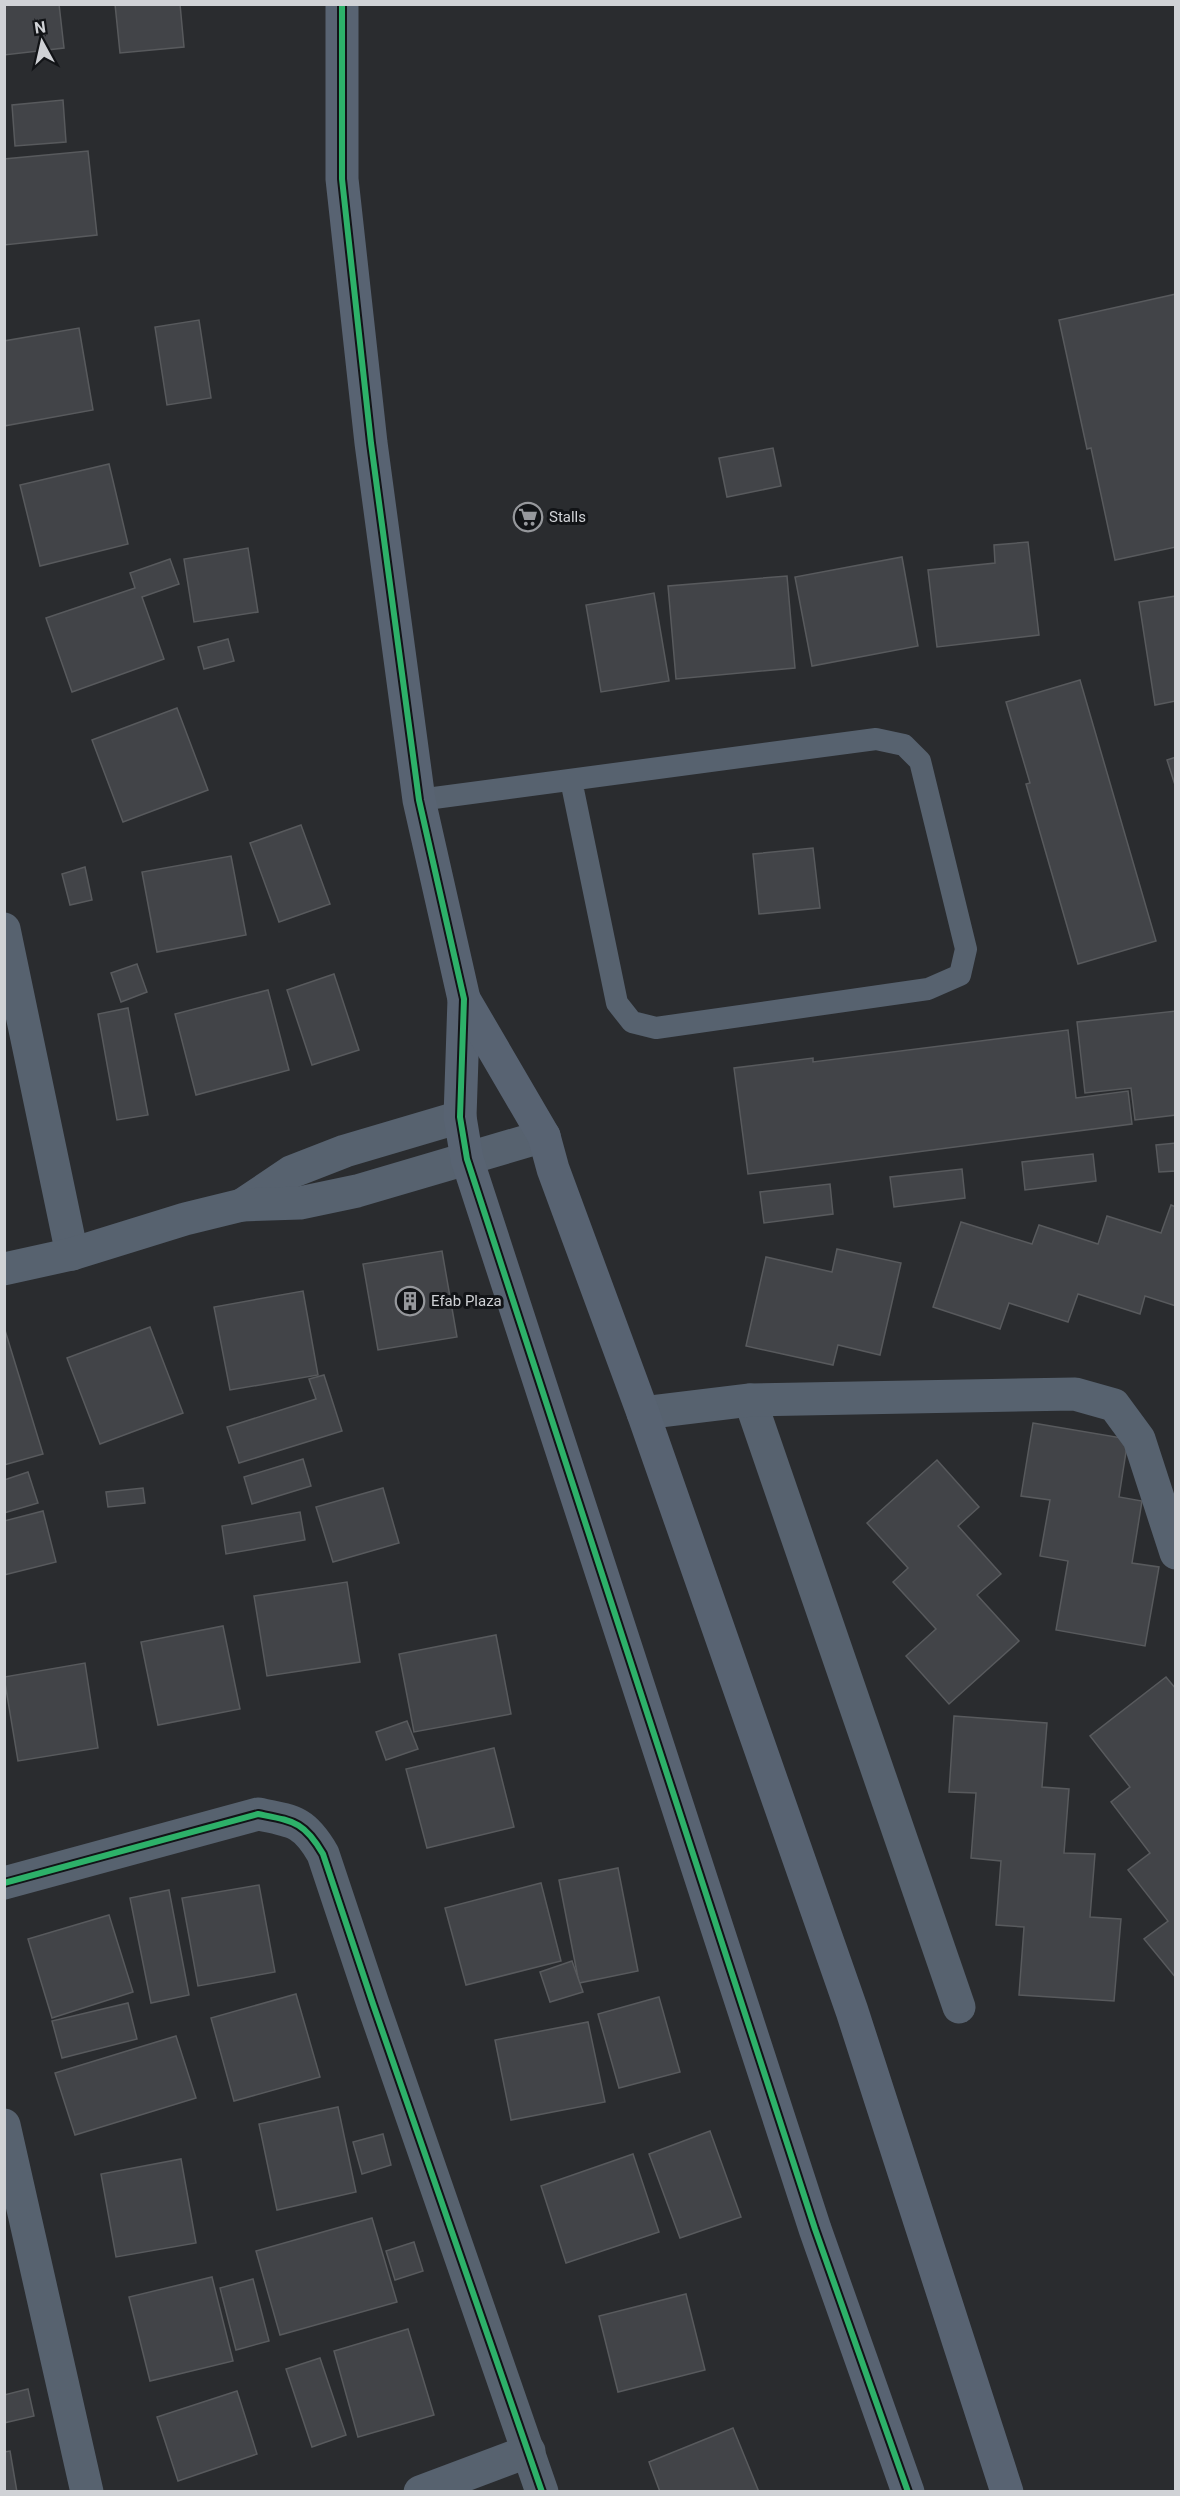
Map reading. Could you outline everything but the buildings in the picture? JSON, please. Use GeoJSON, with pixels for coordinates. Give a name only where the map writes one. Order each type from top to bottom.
{"type":"FeatureCollection","features":[{"type":"Feature","properties":{"kind":"street"},"geometry":{"type":"LineString","coordinates":[[342,4],[342,179],[371,443],[419,800],[464,999],[460,1117],[467,1159],[815,2229],[908,2492]]}},
{"type":"Feature","properties":{"kind":"street"},"geometry":{"type":"LineString","coordinates":[[4,929],[72,1254]]}},
{"type":"Feature","properties":{"kind":"street"},"geometry":{"type":"LineString","coordinates":[[464,999],[544,1136],[553,1169],[643,1413],[852,2011],[1007,2492]]}},
{"type":"Feature","properties":{"kind":"street"},"geometry":{"type":"LineString","coordinates":[[242,1205],[291,1172],[345,1151],[460,1117]]}},
{"type":"Feature","properties":{"kind":"street"},"geometry":{"type":"LineString","coordinates":[[4,1269],[72,1254],[185,1219],[242,1205],[300,1203],[357,1191],[544,1136]]}},
{"type":"Feature","properties":{"kind":"street"},"geometry":{"type":"LineString","coordinates":[[643,1413],[750,1400],[1076,1394],[1114,1405],[1139,1438],[1176,1553]]}},
{"type":"Feature","properties":{"kind":"street"},"geometry":{"type":"LineString","coordinates":[[750,1400],[959,2007]]}},
{"type":"Feature","properties":{"kind":"street"},"geometry":{"type":"LineString","coordinates":[[4,1883],[258,1814],[291,1820],[312,1834],[323,1854],[542,2492]]}},
{"type":"Feature","properties":{"kind":"street"},"geometry":{"type":"LineString","coordinates":[[4,2125],[87,2492]]}},
{"type":"Feature","properties":{"kind":"street"},"geometry":{"type":"LineString","coordinates":[[420,2492],[529,2451]]}},
{"type":"Feature","properties":{"kind":"lane"},"geometry":{"type":"LineString","coordinates":[[419,800],[876,739],[904,745],[920,761],[966,949],[960,975],[928,989],[727,1018],[656,1028],[633,1022],[617,1003],[571,780]]}},
{"type":"Feature","properties":{"kind":"cycle path"},"geometry":{"type":"LineString","coordinates":[[342,4],[342,179],[371,443],[419,800],[464,999],[460,1117],[467,1159],[815,2229],[908,2492]]}},
{"type":"Feature","properties":{"kind":"cycle path"},"geometry":{"type":"LineString","coordinates":[[4,1883],[258,1814],[289,1821],[310,1835],[323,1854],[542,2492]]}},
{"type":"Feature","properties":{"kind":"place","name":"Stalls"},"geometry":{"type":"Point","coordinates":[528,517]}},
{"type":"Feature","properties":{"kind":"place","name":"Efab Plaza"},"geometry":{"type":"Point","coordinates":[410,1301]}}]}
